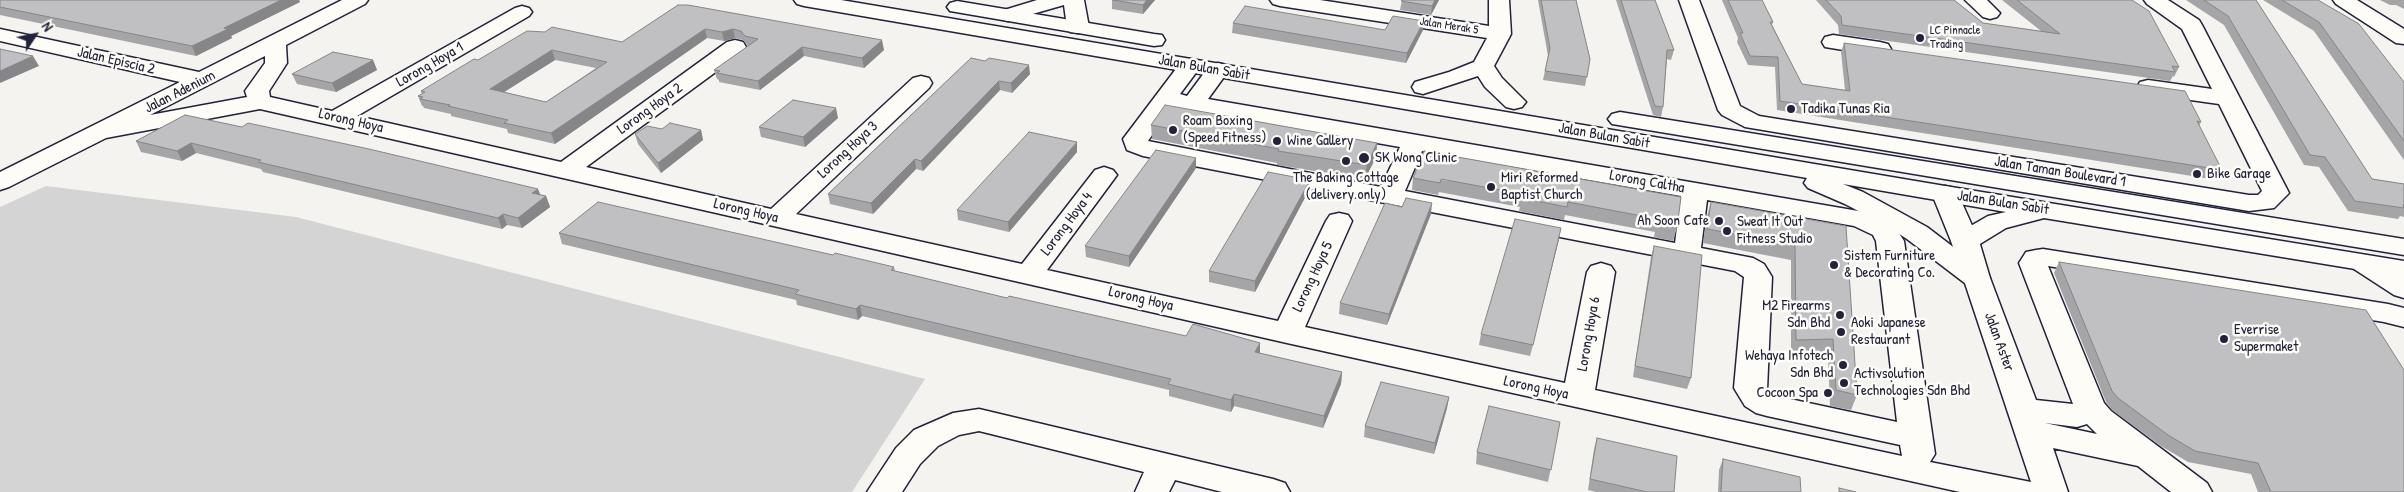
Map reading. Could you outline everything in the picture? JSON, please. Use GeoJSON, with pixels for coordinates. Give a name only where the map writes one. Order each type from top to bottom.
{"type":"FeatureCollection","features":[{"type":"Feature","properties":{"kind":"street","name":"Jalan Adenium"},"geometry":{"type":"LineString","coordinates":[[0,182],[358,0]]}},
{"type":"Feature","properties":{"kind":"street","name":"Jalan Bulan Sabit"},"geometry":{"type":"LineString","coordinates":[[804,0],[1945,194],[2404,269]]}},
{"type":"Feature","properties":{"kind":"street","name":"Jalan Bulan Sabit"},"geometry":{"type":"LineString","coordinates":[[914,0],[1423,87],[2404,247]]}},
{"type":"Feature","properties":{"kind":"street"},"geometry":{"type":"LineString","coordinates":[[1008,15],[1058,0]]}},
{"type":"Feature","properties":{"kind":"street"},"geometry":{"type":"LineString","coordinates":[[1074,0],[1078,27]]}},
{"type":"Feature","properties":{"kind":"street","name":"Jalan Merak 5"},"geometry":{"type":"LineString","coordinates":[[1280,0],[1500,34]]}},
{"type":"Feature","properties":{"kind":"street"},"geometry":{"type":"LineString","coordinates":[[1423,87],[1457,77],[1483,66],[1500,34],[1499,0]]}},
{"type":"Feature","properties":{"kind":"street","name":"Jalan Taman Boulevard 1"},"geometry":{"type":"LineString","coordinates":[[1689,0],[1730,110],[1753,122],[2249,203],[2264,202],[2276,193],[2190,25],[2154,0]]}},
{"type":"Feature","properties":{"kind":"street"},"geometry":{"type":"LineString","coordinates":[[2343,0],[2404,38]]}},
{"type":"Feature","properties":{"kind":"street","name":"Lorong Hoya 1"},"geometry":{"type":"LineString","coordinates":[[337,118],[522,12]]}},
{"type":"Feature","properties":{"kind":"street","name":"Jalan Episcia 2"},"geometry":{"type":"LineString","coordinates":[[0,35],[203,80]]}},
{"type":"Feature","properties":{"kind":"street"},"geometry":{"type":"LineString","coordinates":[[1833,42],[1902,52]]}},
{"type":"Feature","properties":{"kind":"street"},"geometry":{"type":"LineString","coordinates":[[260,102],[258,91],[276,63],[274,43]]}},
{"type":"Feature","properties":{"kind":"street","name":"Lorong Hoya 2"},"geometry":{"type":"LineString","coordinates":[[566,170],[735,47]]}},
{"type":"Feature","properties":{"kind":"street"},"geometry":{"type":"LineString","coordinates":[[1190,66],[1135,139],[1136,145],[1143,149],[1743,264],[1754,270],[1758,277],[1750,388],[1756,398],[1767,405],[1916,437]]}},
{"type":"Feature","properties":{"kind":"street"},"geometry":{"type":"LineString","coordinates":[[1483,66],[1493,82],[1514,102]]}},
{"type":"Feature","properties":{"kind":"street"},"geometry":{"type":"LineString","coordinates":[[1194,103],[1218,70]]}},
{"type":"Feature","properties":{"kind":"street","name":"Lorong Hoya 3"},"geometry":{"type":"LineString","coordinates":[[776,218],[921,83]]}},
{"type":"Feature","properties":{"kind":"street"},"geometry":{"type":"LineString","coordinates":[[2128,84],[2226,98]]}},
{"type":"Feature","properties":{"kind":"street","name":"Lorong Caltha"},"geometry":{"type":"LineString","coordinates":[[1166,98],[1844,215],[1860,219],[1883,230],[1890,241],[1921,472]]}},
{"type":"Feature","properties":{"kind":"street","name":"Lorong Hoya"},"geometry":{"type":"LineString","coordinates":[[102,131],[260,102],[1030,273],[1287,333],[1921,472],[2024,492]]}},
{"type":"Feature","properties":{"kind":"street"},"geometry":{"type":"LineString","coordinates":[[1389,197],[1414,142]]}},
{"type":"Feature","properties":{"kind":"street"},"geometry":{"type":"LineString","coordinates":[[1837,154],[1870,164],[1945,194],[2027,186]]}},
{"type":"Feature","properties":{"kind":"street"},"geometry":{"type":"LineString","coordinates":[[1769,164],[1854,198],[1894,219],[1917,233],[1976,278]]}},
{"type":"Feature","properties":{"kind":"street","name":"Lorong Hoya 4"},"geometry":{"type":"LineString","coordinates":[[1030,273],[1104,175]]}},
{"type":"Feature","properties":{"kind":"street"},"geometry":{"type":"LineString","coordinates":[[1687,253],[1695,190]]}},
{"type":"Feature","properties":{"kind":"street","name":"Jalan Aster"},"geometry":{"type":"LineString","coordinates":[[1945,194],[1965,241],[1976,278],[2028,421],[2051,492]]}},
{"type":"Feature","properties":{"kind":"street"},"geometry":{"type":"LineString","coordinates":[[1965,241],[1997,222],[2050,211]]}},
{"type":"Feature","properties":{"kind":"street","name":"Lorong Hoya 5"},"geometry":{"type":"LineString","coordinates":[[1287,333],[1339,221]]}},
{"type":"Feature","properties":{"kind":"street"},"geometry":{"type":"LineString","coordinates":[[2190,490],[2100,419],[2090,407],[2033,263],[2036,258],[2043,257],[2396,316],[2404,337]]}},
{"type":"Feature","properties":{"kind":"street"},"geometry":{"type":"LineString","coordinates":[[2364,263],[2404,289]]}},
{"type":"Feature","properties":{"kind":"street","name":"Lorong Hoya 6"},"geometry":{"type":"LineString","coordinates":[[1578,397],[1600,272]]}},
{"type":"Feature","properties":{"kind":"street"},"geometry":{"type":"LineString","coordinates":[[2028,421],[2077,416],[2090,412],[2090,407]]}},
{"type":"Feature","properties":{"kind":"street"},"geometry":{"type":"LineString","coordinates":[[884,492],[908,456],[926,438],[955,424],[980,420],[1158,479],[1274,492]]}},
{"type":"Feature","properties":{"kind":"street"},"geometry":{"type":"LineString","coordinates":[[2028,421],[2146,456]]}},
{"type":"Feature","properties":{"kind":"shaded area"},"geometry":{"type":"Polygon","coordinates":[[[46,186],[296,217],[925,379],[852,492],[0,492],[0,207],[46,186]]]}},
{"type":"Feature","properties":{"kind":"building"},"geometry":{"type":"Polygon","coordinates":[[[0,0],[281,0],[192,46],[0,7],[0,0]]]}},
{"type":"Feature","properties":{"kind":"building"},"geometry":{"type":"Polygon","coordinates":[[[1113,0],[1147,0],[1143,5],[1113,0]]]}},
{"type":"Feature","properties":{"kind":"building"},"geometry":{"type":"Polygon","coordinates":[[[1402,0],[1435,0],[1432,6],[1402,0]]]}},
{"type":"Feature","properties":{"kind":"building"},"geometry":{"type":"Polygon","coordinates":[[[1541,0],[1576,0],[1590,59],[1587,77],[1545,71],[1550,48],[1541,0]]]}},
{"type":"Feature","properties":{"kind":"building"},"geometry":{"type":"Polygon","coordinates":[[[1621,0],[1655,0],[1674,50],[1667,50],[1663,107],[1655,106],[1621,0]]]}},
{"type":"Feature","properties":{"kind":"building"},"geometry":{"type":"Polygon","coordinates":[[[1728,0],[1762,0],[1773,22],[1770,22],[1802,84],[1850,91],[1844,43],[2185,91],[2201,122],[2197,121],[2222,170],[1780,101],[1778,57],[1750,56],[1740,33],[1743,33],[1728,0]]]}},
{"type":"Feature","properties":{"kind":"building"},"geometry":{"type":"Polygon","coordinates":[[[1826,0],[1954,0],[1983,23],[2060,34],[2017,0],[2132,0],[2149,11],[2179,67],[2172,66],[2175,72],[1842,25],[1841,16],[1826,0]]]}},
{"type":"Feature","properties":{"kind":"building"},"geometry":{"type":"Polygon","coordinates":[[[2204,0],[2256,0],[2372,179],[2404,184],[2404,208],[2355,201],[2325,157],[2310,155],[2228,16],[2204,0]]]}},
{"type":"Feature","properties":{"kind":"building"},"geometry":{"type":"Polygon","coordinates":[[[2282,0],[2318,0],[2359,24],[2404,82],[2404,141],[2319,22],[2282,0]]]}},
{"type":"Feature","properties":{"kind":"building"},"geometry":{"type":"Polygon","coordinates":[[[678,5],[688,5],[882,40],[862,58],[802,47],[758,81],[717,73],[720,71],[714,70],[758,39],[745,36],[741,31],[733,29],[722,32],[705,29],[551,133],[504,123],[508,120],[420,99],[423,97],[418,96],[425,92],[421,91],[474,59],[478,60],[527,31],[545,32],[552,27],[622,42],[678,5]],[[552,50],[490,89],[546,102],[607,62],[552,50]]]}},
{"type":"Feature","properties":{"kind":"building"},"geometry":{"type":"Polygon","coordinates":[[[1245,6],[1385,30],[1393,16],[1424,21],[1407,53],[1233,23],[1245,6]]]}},
{"type":"Feature","properties":{"kind":"building"},"geometry":{"type":"Polygon","coordinates":[[[0,49],[33,56],[0,71],[0,49]]]}},
{"type":"Feature","properties":{"kind":"building"},"geometry":{"type":"Polygon","coordinates":[[[333,52],[373,60],[332,83],[292,74],[333,52]]]}},
{"type":"Feature","properties":{"kind":"building"},"geometry":{"type":"Polygon","coordinates":[[[971,58],[985,61],[989,58],[1029,65],[1011,83],[999,81],[921,161],[915,159],[871,203],[828,194],[971,58]]]}},
{"type":"Feature","properties":{"kind":"building"},"geometry":{"type":"Polygon","coordinates":[[[793,100],[836,108],[803,137],[759,127],[793,100]]]}},
{"type":"Feature","properties":{"kind":"building"},"geometry":{"type":"Polygon","coordinates":[[[1165,105],[1377,143],[1367,165],[1278,151],[1279,149],[1151,125],[1165,105]]]}},
{"type":"Feature","properties":{"kind":"building"},"geometry":{"type":"Polygon","coordinates":[[[185,115],[242,127],[248,123],[369,149],[538,189],[532,193],[546,196],[518,218],[503,214],[498,218],[258,162],[261,160],[191,143],[177,151],[136,141],[185,115]]]}},
{"type":"Feature","properties":{"kind":"building"},"geometry":{"type":"Polygon","coordinates":[[[670,123],[701,130],[658,163],[635,134],[647,126],[662,129],[670,123]]]}},
{"type":"Feature","properties":{"kind":"building"},"geometry":{"type":"Polygon","coordinates":[[[1029,132],[1077,142],[1008,222],[957,210],[1029,132]]]}},
{"type":"Feature","properties":{"kind":"building"},"geometry":{"type":"Polygon","coordinates":[[[1156,150],[1196,158],[1129,256],[1085,246],[1156,150]]]}},
{"type":"Feature","properties":{"kind":"building"},"geometry":{"type":"Polygon","coordinates":[[[1424,151],[1681,197],[1677,228],[1657,224],[1658,219],[1568,202],[1567,207],[1521,198],[1522,194],[1441,179],[1440,183],[1413,178],[1424,151]]]}},
{"type":"Feature","properties":{"kind":"building"},"geometry":{"type":"Polygon","coordinates":[[[1268,172],[1310,180],[1255,281],[1209,271],[1268,172]]]}},
{"type":"Feature","properties":{"kind":"building"},"geometry":{"type":"Polygon","coordinates":[[[1406,198],[1432,203],[1389,314],[1340,303],[1385,203],[1402,207],[1406,198]]]}},
{"type":"Feature","properties":{"kind":"building"},"geometry":{"type":"Polygon","coordinates":[[[598,202],[833,255],[835,253],[894,267],[891,270],[1007,298],[1009,296],[1186,336],[1193,324],[1260,343],[1255,352],[1342,372],[1324,416],[1234,394],[1231,400],[1168,384],[1171,379],[860,305],[856,309],[795,294],[799,290],[559,233],[598,202]]]}},
{"type":"Feature","properties":{"kind":"building"},"geometry":{"type":"Polygon","coordinates":[[[1711,202],[1846,226],[1857,395],[1836,390],[1833,339],[1796,340],[1795,245],[1707,229],[1711,202]]]}},
{"type":"Feature","properties":{"kind":"building"},"geometry":{"type":"Polygon","coordinates":[[[1515,219],[1561,228],[1533,345],[1481,334],[1515,219]]]}},
{"type":"Feature","properties":{"kind":"building"},"geometry":{"type":"Polygon","coordinates":[[[1654,246],[1702,255],[1691,378],[1635,366],[1654,246]]]}},
{"type":"Feature","properties":{"kind":"building"},"geometry":{"type":"Polygon","coordinates":[[[2059,262],[2366,310],[2404,370],[2404,492],[2271,492],[2258,463],[2195,451],[2168,435],[2118,398],[2112,391],[2059,262]]]}},
{"type":"Feature","properties":{"kind":"building"},"geometry":{"type":"Polygon","coordinates":[[[1381,382],[1449,397],[1435,443],[1365,426],[1381,382]]]}},
{"type":"Feature","properties":{"kind":"building"},"geometry":{"type":"Polygon","coordinates":[[[1489,406],[1560,422],[1551,470],[1477,452],[1489,406]]]}},
{"type":"Feature","properties":{"kind":"building"},"geometry":{"type":"Polygon","coordinates":[[[1597,438],[1677,456],[1674,492],[1647,492],[1590,479],[1597,438]]]}},
{"type":"Feature","properties":{"kind":"building"},"geometry":{"type":"Polygon","coordinates":[[[1723,459],[1800,477],[1801,492],[1721,492],[1723,459]]]}},
{"type":"Feature","properties":{"kind":"building"},"geometry":{"type":"Polygon","coordinates":[[[1839,488],[1856,492],[1839,492],[1839,488]]]}},
{"type":"Feature","properties":{"kind":"place","name":"LC Pinnacle Trading"},"geometry":{"type":"Point","coordinates":[1920,38]}},
{"type":"Feature","properties":{"kind":"place","name":"Tadika Tunas Ria"},"geometry":{"type":"Point","coordinates":[1791,109]}},
{"type":"Feature","properties":{"kind":"place","name":"Roam Boxing (Speed Fitness)"},"geometry":{"type":"Point","coordinates":[1173,130]}},
{"type":"Feature","properties":{"kind":"place","name":"Wine Gallery"},"geometry":{"type":"Point","coordinates":[1277,141]}},
{"type":"Feature","properties":{"kind":"place","name":"SK Wong Clinic"},"geometry":{"type":"Point","coordinates":[1364,158]}},
{"type":"Feature","properties":{"kind":"place","name":"The Baking Cottage (delivery only)"},"geometry":{"type":"Point","coordinates":[1346,161]}},
{"type":"Feature","properties":{"kind":"place","name":"Bike Garage"},"geometry":{"type":"Point","coordinates":[2197,174]}},
{"type":"Feature","properties":{"kind":"place","name":"Miri Reformed Baptist Church"},"geometry":{"type":"Point","coordinates":[1491,187]}},
{"type":"Feature","properties":{"kind":"place","name":"Ah Soon Cafe"},"geometry":{"type":"Point","coordinates":[1719,221]}},
{"type":"Feature","properties":{"kind":"place","name":"Sweat It Out Fitness Studio"},"geometry":{"type":"Point","coordinates":[1727,231]}},
{"type":"Feature","properties":{"kind":"place","name":"Sistem Furniture & Decorating Co."},"geometry":{"type":"Point","coordinates":[1834,265]}},
{"type":"Feature","properties":{"kind":"place","name":"M2 Firearms Sdn Bhd"},"geometry":{"type":"Point","coordinates":[1840,315]}},
{"type":"Feature","properties":{"kind":"place","name":"Aoki Japanese Restaurant"},"geometry":{"type":"Point","coordinates":[1841,332]}},
{"type":"Feature","properties":{"kind":"place","name":"Everrise Supermaket"},"geometry":{"type":"Point","coordinates":[2224,339]}},
{"type":"Feature","properties":{"kind":"place","name":"Wehaya Infotech Sdn Bhd"},"geometry":{"type":"Point","coordinates":[1843,365]}},
{"type":"Feature","properties":{"kind":"place","name":"Activsolution Technologies Sdn Bhd"},"geometry":{"type":"Point","coordinates":[1844,383]}},
{"type":"Feature","properties":{"kind":"place","name":"Cocoon Spa"},"geometry":{"type":"Point","coordinates":[1828,393]}}]}
